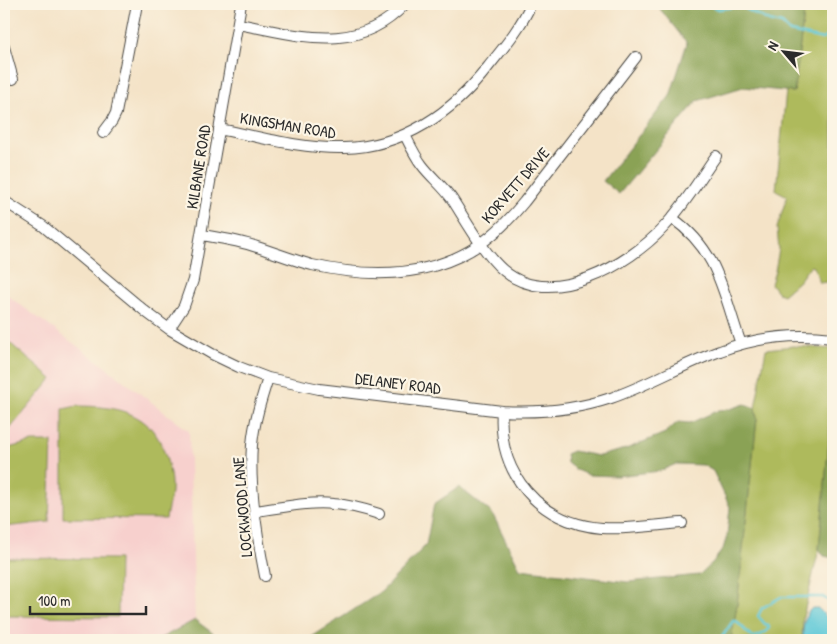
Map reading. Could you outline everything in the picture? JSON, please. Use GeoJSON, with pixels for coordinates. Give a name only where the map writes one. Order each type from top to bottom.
{"type":"FeatureCollection","features":[{"type":"Feature","properties":{"kind":"street"},"geometry":{"type":"LineString","coordinates":[[103,133],[116,113],[137,4]]}},
{"type":"Feature","properties":{"kind":"street","name":"KILBANE ROAD"},"geometry":{"type":"LineString","coordinates":[[169,329],[179,316],[190,294],[202,235],[241,4]]}},
{"type":"Feature","properties":{"kind":"street"},"geometry":{"type":"LineString","coordinates":[[238,24],[312,38],[339,38],[353,35],[379,24],[406,4]]}},
{"type":"Feature","properties":{"kind":"street","name":"KINGSMAN ROAD"},"geometry":{"type":"LineString","coordinates":[[219,129],[326,148],[375,145],[405,135],[439,116],[467,93],[512,36],[531,4]]}},
{"type":"Feature","properties":{"kind":"street"},"geometry":{"type":"LineString","coordinates":[[4,47],[13,78]]}},
{"type":"Feature","properties":{"kind":"street","name":"KORVETT DRIVE"},"geometry":{"type":"LineString","coordinates":[[202,235],[256,246],[312,265],[353,272],[396,273],[432,267],[463,254],[481,243],[503,224],[524,202],[636,57]]}},
{"type":"Feature","properties":{"kind":"street"},"geometry":{"type":"LineString","coordinates":[[405,135],[422,166],[446,190],[495,262],[510,275],[524,282],[539,286],[558,286],[591,276],[631,256],[651,240],[672,218],[716,156]]}},
{"type":"Feature","properties":{"kind":"street","name":"DELANEY ROAD"},"geometry":{"type":"LineString","coordinates":[[4,201],[43,226],[169,329],[212,354],[268,378],[319,389],[502,411],[551,411],[595,402],[633,389],[719,351],[740,344],[778,337],[806,336],[833,338]]}},
{"type":"Feature","properties":{"kind":"street"},"geometry":{"type":"LineString","coordinates":[[672,218],[688,231],[710,257],[718,275],[740,344]]}},
{"type":"Feature","properties":{"kind":"street","name":"LOCKWOOD LANE"},"geometry":{"type":"LineString","coordinates":[[264,576],[255,511],[252,447],[257,414],[268,378]]}},
{"type":"Feature","properties":{"kind":"street"},"geometry":{"type":"LineString","coordinates":[[502,411],[502,436],[509,462],[524,488],[544,508],[569,521],[602,528],[682,523]]}},
{"type":"Feature","properties":{"kind":"street"},"geometry":{"type":"LineString","coordinates":[[255,511],[326,503],[357,507],[379,514]]}},
{"type":"Feature","properties":{"kind":"shaded area"},"geometry":{"type":"Polygon","coordinates":[[[4,293],[95,359],[189,431],[195,620],[157,640],[4,640],[4,293]]]}},
{"type":"Feature","properties":{"kind":"green space"},"geometry":{"type":"Polygon","coordinates":[[[656,4],[805,4],[794,92],[743,87],[697,101],[619,194],[603,181],[670,96],[687,43],[656,4]]]}},
{"type":"Feature","properties":{"kind":"green space"},"geometry":{"type":"Polygon","coordinates":[[[805,4],[833,4],[833,281],[820,283],[814,267],[810,266],[799,281],[783,295],[778,293],[771,284],[779,249],[777,228],[787,196],[776,190],[786,91],[794,92],[805,4]]]}},
{"type":"Feature","properties":{"kind":"green space"},"geometry":{"type":"Polygon","coordinates":[[[4,338],[52,379],[9,430],[4,425],[4,338]]]}},
{"type":"Feature","properties":{"kind":"green space"},"geometry":{"type":"Polygon","coordinates":[[[793,346],[833,349],[833,398],[819,549],[803,617],[802,640],[731,640],[737,605],[757,418],[755,408],[766,349],[793,346]]]}},
{"type":"Feature","properties":{"kind":"green space"},"geometry":{"type":"Polygon","coordinates":[[[833,398],[833,558],[824,556],[819,549],[833,398]]]}},
{"type":"Feature","properties":{"kind":"green space"},"geometry":{"type":"Polygon","coordinates":[[[745,404],[755,408],[757,418],[737,605],[731,640],[307,640],[381,592],[426,545],[434,504],[459,487],[492,513],[520,569],[628,582],[699,575],[723,549],[727,536],[730,507],[713,471],[703,465],[676,464],[660,471],[617,476],[588,475],[576,470],[567,463],[566,454],[573,451],[599,456],[626,449],[665,433],[678,422],[690,423],[719,410],[745,404]]]}},
{"type":"Feature","properties":{"kind":"green space"},"geometry":{"type":"Polygon","coordinates":[[[77,406],[119,410],[142,420],[151,429],[159,440],[170,473],[171,492],[166,519],[63,518],[63,409],[77,406]]]}},
{"type":"Feature","properties":{"kind":"green space"},"geometry":{"type":"Polygon","coordinates":[[[32,442],[52,442],[49,522],[4,527],[4,451],[32,442]]]}},
{"type":"Feature","properties":{"kind":"green space"},"geometry":{"type":"Polygon","coordinates":[[[4,558],[119,559],[118,617],[4,616],[4,558]]]}},
{"type":"Feature","properties":{"kind":"green space"},"geometry":{"type":"Polygon","coordinates":[[[195,620],[222,640],[157,640],[195,620]]]}},
{"type":"Feature","properties":{"kind":"water"},"geometry":{"type":"Polygon","coordinates":[[[812,608],[818,608],[833,623],[833,640],[808,640],[803,636],[806,617],[812,608]]]}},
{"type":"Feature","properties":{"kind":"waterway"},"geometry":{"type":"LineString","coordinates":[[706,4],[719,9],[740,6],[769,21],[782,24],[790,32],[823,39],[833,36]]}},
{"type":"Feature","properties":{"kind":"waterway"},"geometry":{"type":"LineString","coordinates":[[720,640],[733,621],[736,621],[752,637],[763,633],[769,628],[758,616],[762,608],[781,597],[823,597],[831,603],[830,606],[833,610]]}}]}
